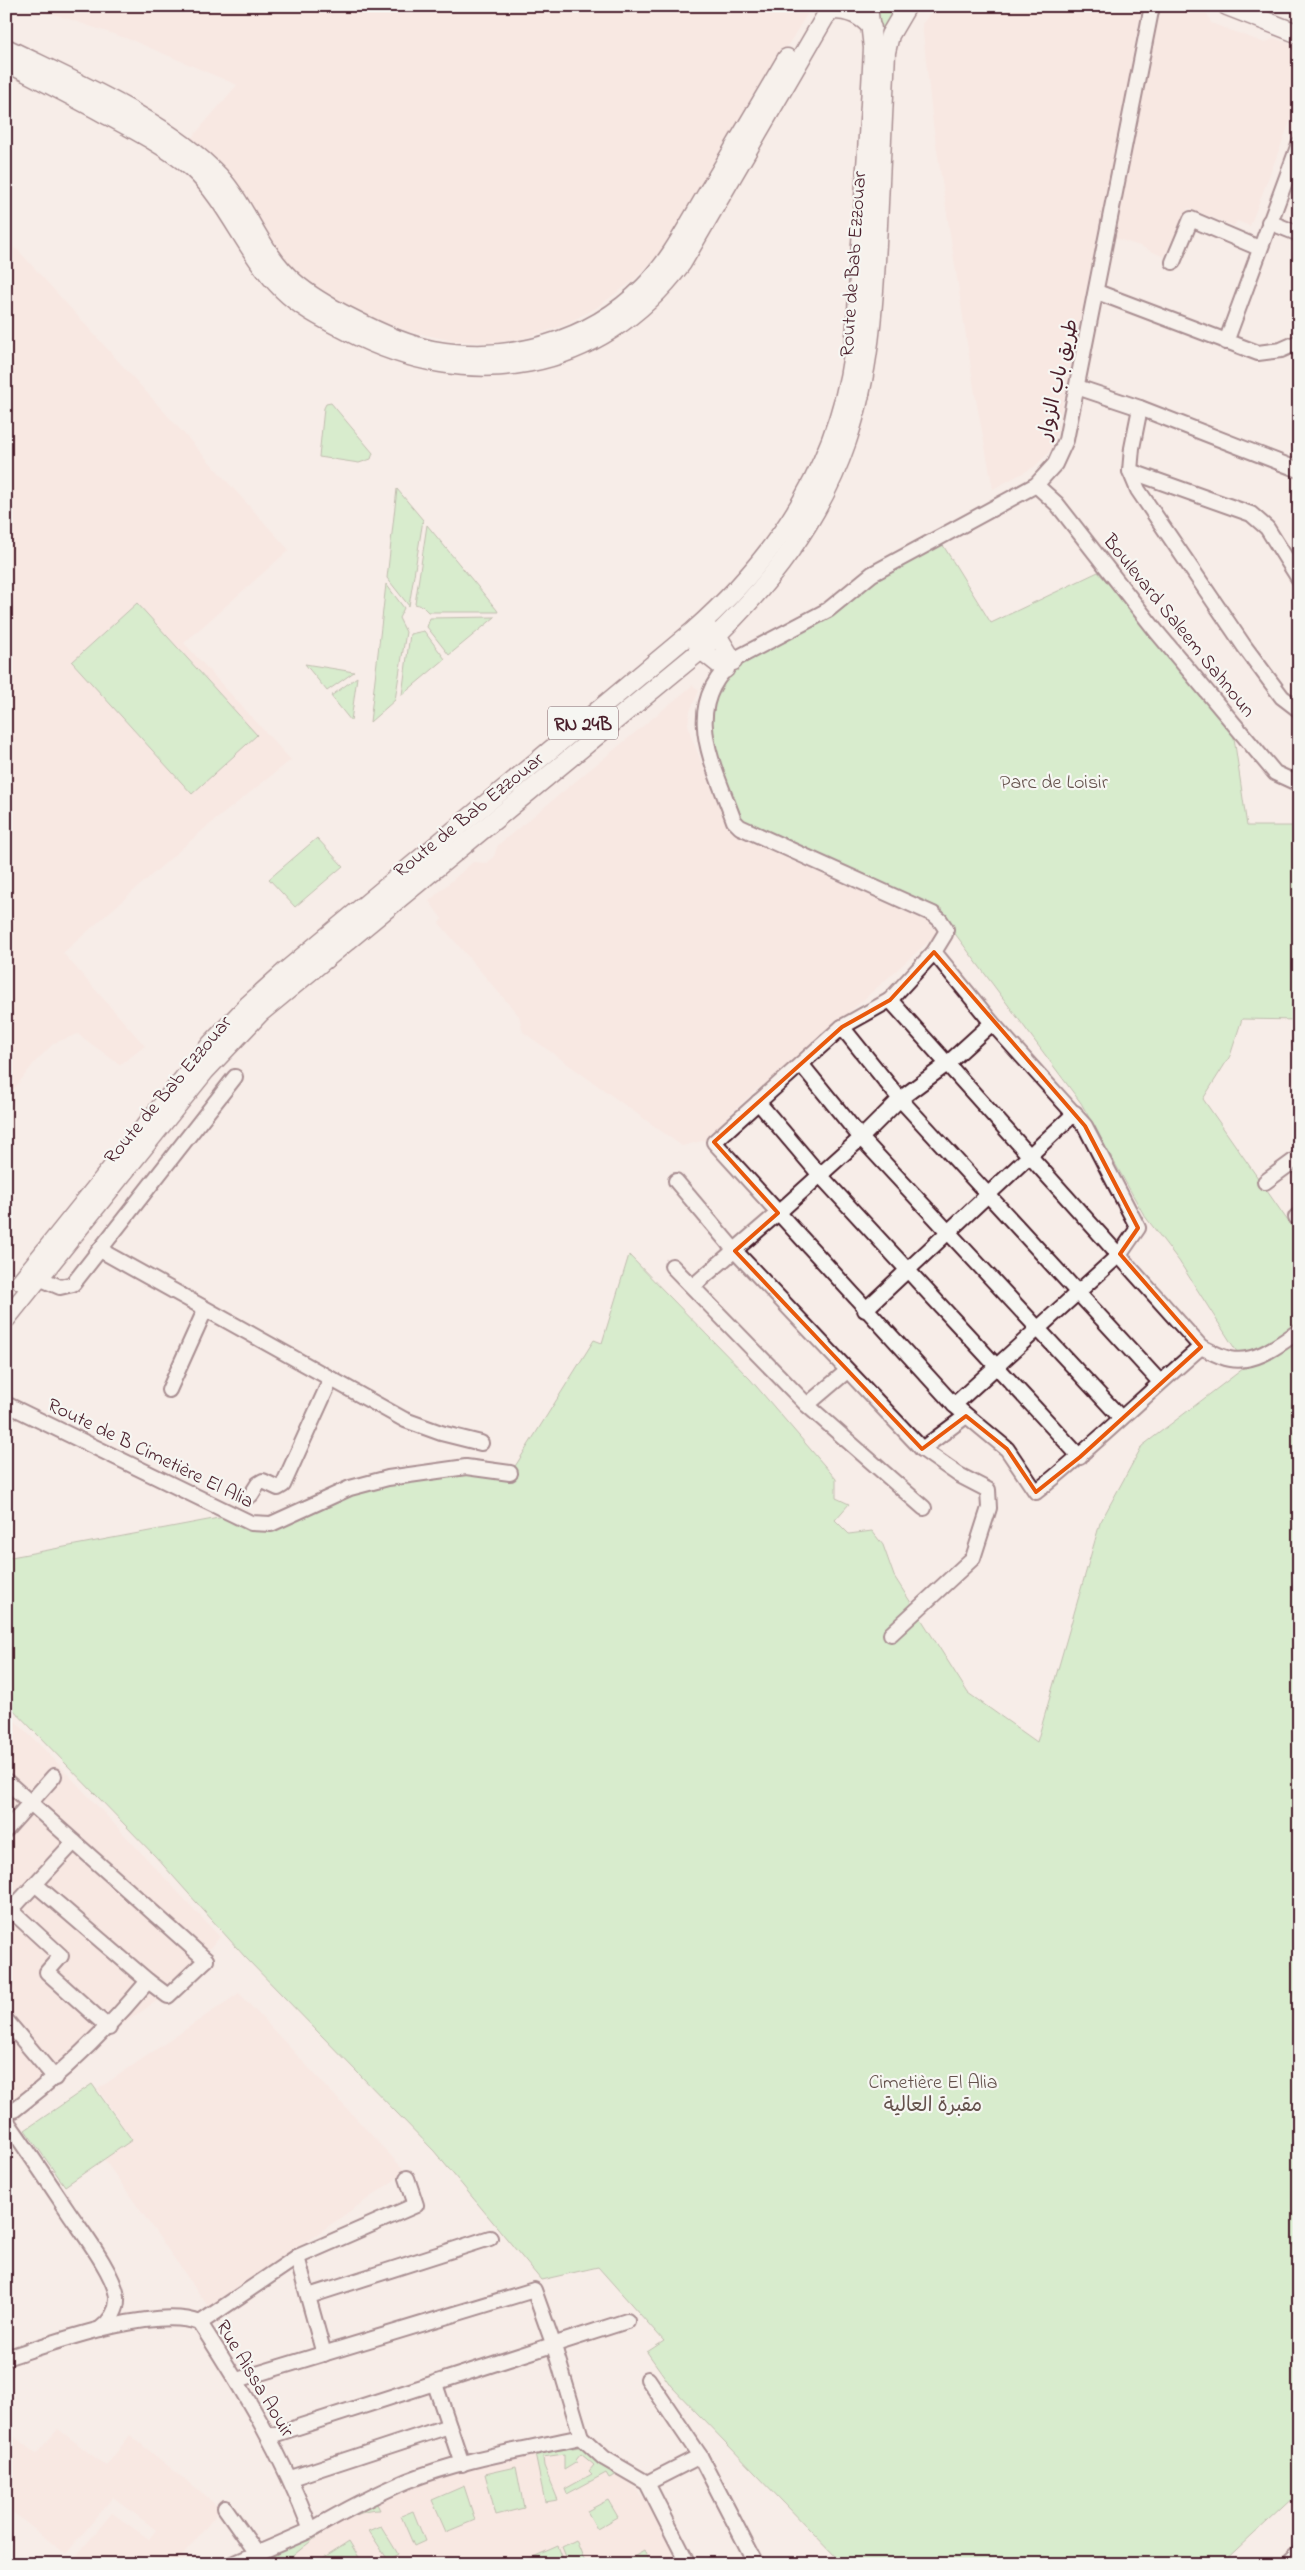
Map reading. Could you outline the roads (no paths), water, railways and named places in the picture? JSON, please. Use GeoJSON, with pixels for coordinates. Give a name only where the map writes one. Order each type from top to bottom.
{"type":"FeatureCollection","features":[{"type":"Feature","properties":{"kind":"main road","name":"Route de Bab Ezzouar"},"geometry":{"type":"LineString","coordinates":[[6,1319],[205,1071],[260,1013],[701,650],[774,573],[808,524],[823,497],[846,442],[855,414],[873,319],[866,290],[873,54],[872,28],[868,6]]}},
{"type":"Feature","properties":{"kind":"main road","name":"Route de Bab Ezzouar"},"geometry":{"type":"LineString","coordinates":[[6,1300],[189,1071],[248,1005],[288,969],[696,628],[738,589],[758,567],[807,493],[824,457],[840,411],[853,353],[856,309],[866,290],[886,52],[890,35],[907,6]]}},
{"type":"Feature","properties":{"kind":"main road"},"geometry":{"type":"LineString","coordinates":[[1227,6],[1299,34]]}},
{"type":"Feature","properties":{"kind":"main road"},"geometry":{"type":"LineString","coordinates":[[829,8],[858,16],[872,28]]}},
{"type":"Feature","properties":{"kind":"main road"},"geometry":{"type":"LineString","coordinates":[[6,48],[145,120],[203,161],[234,194],[283,271],[293,281],[324,304],[369,327],[430,350],[463,354],[496,354],[528,350],[581,332],[626,304],[644,287],[672,253],[829,8]]}},
{"type":"Feature","properties":{"kind":"main road"},"geometry":{"type":"LineString","coordinates":[[6,62],[140,132],[176,156],[206,183],[219,199],[272,278],[295,301],[363,340],[393,351],[428,362],[464,367],[494,367],[526,364],[560,356],[587,345],[634,315],[654,297],[682,263],[825,18],[829,8]]}},
{"type":"Feature","properties":{"kind":"main road"},"geometry":{"type":"LineString","coordinates":[[856,309],[867,313],[873,319]]}},
{"type":"Feature","properties":{"kind":"main road"},"geometry":{"type":"LineString","coordinates":[[696,628],[716,635],[729,665]]}},
{"type":"Feature","properties":{"kind":"main road"},"geometry":{"type":"LineString","coordinates":[[696,628],[701,650],[729,665]]}},
{"type":"Feature","properties":{"kind":"street","name":"طريق باب الزوار"},"geometry":{"type":"LineString","coordinates":[[729,665],[828,610],[879,570],[1036,485],[1047,474],[1061,452],[1077,387],[1152,6]]}},
{"type":"Feature","properties":{"kind":"street"},"geometry":{"type":"LineString","coordinates":[[1226,342],[1259,248],[1299,144]]}},
{"type":"Feature","properties":{"kind":"street"},"geometry":{"type":"LineString","coordinates":[[1173,262],[1191,219],[1259,248]]}},
{"type":"Feature","properties":{"kind":"street"},"geometry":{"type":"LineString","coordinates":[[1269,222],[1299,234]]}},
{"type":"Feature","properties":{"kind":"street"},"geometry":{"type":"LineString","coordinates":[[1097,292],[1226,342],[1258,352],[1281,350],[1299,342]]}},
{"type":"Feature","properties":{"kind":"street"},"geometry":{"type":"LineString","coordinates":[[1077,387],[1140,408],[1297,469]]}},
{"type":"Feature","properties":{"kind":"street"},"geometry":{"type":"LineString","coordinates":[[1140,408],[1132,448],[1130,471],[1138,490],[1161,527],[1244,646],[1282,696],[1299,710]]}},
{"type":"Feature","properties":{"kind":"street"},"geometry":{"type":"LineString","coordinates":[[1130,471],[1251,514],[1267,528],[1299,579]]}},
{"type":"Feature","properties":{"kind":"street","name":"Boulevard Saleem Sahnoun"},"geometry":{"type":"LineString","coordinates":[[1036,485],[1057,504],[1156,630],[1275,773],[1299,784]]}},
{"type":"Feature","properties":{"kind":"street"},"geometry":{"type":"LineString","coordinates":[[729,665],[709,696],[703,716],[703,727],[705,738],[734,821],[751,833],[933,914],[946,929],[934,952],[890,1000],[842,1027],[714,1142],[865,1310],[954,1405],[1007,1449],[1036,1492],[1080,1457],[1120,1418],[1200,1347]]}},
{"type":"Feature","properties":{"kind":"street"},"geometry":{"type":"LineString","coordinates":[[934,952],[992,1023],[1085,1126],[1138,1228],[1120,1254],[954,1405]]}},
{"type":"Feature","properties":{"kind":"street"},"geometry":{"type":"LineString","coordinates":[[890,1000],[1120,1254],[1200,1347],[1231,1359],[1248,1358],[1270,1351],[1299,1331]]}},
{"type":"Feature","properties":{"kind":"street"},"geometry":{"type":"LineString","coordinates":[[693,1286],[736,1251],[861,1138],[900,1099],[947,1064],[992,1023]]}},
{"type":"Feature","properties":{"kind":"street"},"geometry":{"type":"LineString","coordinates":[[842,1027],[900,1099],[1160,1382]]}},
{"type":"Feature","properties":{"kind":"street"},"geometry":{"type":"LineString","coordinates":[[801,1064],[861,1138],[1120,1418]]}},
{"type":"Feature","properties":{"kind":"street"},"geometry":{"type":"LineString","coordinates":[[39,1278],[60,1287],[68,1287],[73,1284],[235,1077]]}},
{"type":"Feature","properties":{"kind":"street"},"geometry":{"type":"LineString","coordinates":[[758,1102],[819,1174],[1080,1457]]}},
{"type":"Feature","properties":{"kind":"street"},"geometry":{"type":"LineString","coordinates":[[865,1310],[1075,1113]]}},
{"type":"Feature","properties":{"kind":"street"},"geometry":{"type":"LineString","coordinates":[[1265,1182],[1299,1157]]}},
{"type":"Feature","properties":{"kind":"street"},"geometry":{"type":"LineString","coordinates":[[676,1181],[736,1251],[922,1449],[959,1475],[988,1490],[989,1508],[973,1558],[892,1634]]}},
{"type":"Feature","properties":{"kind":"street"},"geometry":{"type":"LineString","coordinates":[[100,1250],[405,1420],[441,1433],[481,1443]]}},
{"type":"Feature","properties":{"kind":"street"},"geometry":{"type":"LineString","coordinates":[[672,1266],[807,1405],[924,1508]]}},
{"type":"Feature","properties":{"kind":"street"},"geometry":{"type":"LineString","coordinates":[[169,1390],[205,1310]]}},
{"type":"Feature","properties":{"kind":"street"},"geometry":{"type":"LineString","coordinates":[[807,1405],[847,1371]]}},
{"type":"Feature","properties":{"kind":"street"},"geometry":{"type":"LineString","coordinates":[[251,1495],[258,1484],[263,1481],[278,1488],[283,1485],[330,1379]]}},
{"type":"Feature","properties":{"kind":"street","name":"Route de B Cimetière El Alia"},"geometry":{"type":"LineString","coordinates":[[6,1404],[251,1523],[258,1524],[277,1522],[350,1488],[388,1478],[466,1467],[510,1474]]}},
{"type":"Feature","properties":{"kind":"street"},"geometry":{"type":"LineString","coordinates":[[922,1449],[966,1416]]}},
{"type":"Feature","properties":{"kind":"street"},"geometry":{"type":"LineString","coordinates":[[6,1830],[54,1776]]}},
{"type":"Feature","properties":{"kind":"street"},"geometry":{"type":"LineString","coordinates":[[6,1781],[31,1801],[204,1960],[168,1996],[35,1884]]}},
{"type":"Feature","properties":{"kind":"street"},"geometry":{"type":"LineString","coordinates":[[74,1842],[35,1884],[9,1906],[61,1956],[48,1972],[109,2028]]}},
{"type":"Feature","properties":{"kind":"street"},"geometry":{"type":"LineString","coordinates":[[99,2329],[110,2322],[116,2309],[117,2296],[110,2278],[94,2248],[10,2115],[55,2078],[109,2028],[148,1981]]}},
{"type":"Feature","properties":{"kind":"street"},"geometry":{"type":"LineString","coordinates":[[6,2020],[55,2078]]}},
{"type":"Feature","properties":{"kind":"street"},"geometry":{"type":"LineString","coordinates":[[200,2324],[297,2257],[416,2205],[407,2178]]}},
{"type":"Feature","properties":{"kind":"street"},"geometry":{"type":"LineString","coordinates":[[309,2296],[490,2238]]}},
{"type":"Feature","properties":{"kind":"street"},"geometry":{"type":"LineString","coordinates":[[297,2257],[324,2354]]}},
{"type":"Feature","properties":{"kind":"street"},"geometry":{"type":"LineString","coordinates":[[237,2380],[534,2290],[554,2346],[581,2437],[604,2458],[647,2484],[688,2564]]}},
{"type":"Feature","properties":{"kind":"street","name":"Rue Aissa Aouir"},"geometry":{"type":"LineString","coordinates":[[6,2358],[123,2323],[188,2318],[200,2324],[237,2380],[270,2436],[291,2478],[311,2530]]}},
{"type":"Feature","properties":{"kind":"street"},"geometry":{"type":"LineString","coordinates":[[270,2436],[627,2321]]}},
{"type":"Feature","properties":{"kind":"street"},"geometry":{"type":"LineString","coordinates":[[648,2379],[700,2456],[756,2564]]}},
{"type":"Feature","properties":{"kind":"street"},"geometry":{"type":"LineString","coordinates":[[435,2384],[462,2464]]}},
{"type":"Feature","properties":{"kind":"street"},"geometry":{"type":"LineString","coordinates":[[291,2478],[449,2426]]}},
{"type":"Feature","properties":{"kind":"street"},"geometry":{"type":"LineString","coordinates":[[234,2564],[256,2552],[311,2530],[367,2499],[408,2481],[462,2464],[581,2437]]}},
{"type":"Feature","properties":{"kind":"street"},"geometry":{"type":"LineString","coordinates":[[647,2484],[700,2456]]}},
{"type":"Feature","properties":{"kind":"street"},"geometry":{"type":"LineString","coordinates":[[224,2508],[256,2552]]}},
{"type":"Feature","properties":{"kind":"street"},"geometry":{"type":"LineString","coordinates":[[1287,2564],[1299,2553]]}},
{"type":"Feature","properties":{"kind":"park label","name":"Parc de Loisir"},"geometry":{"type":"Point","coordinates":[1054,781]}},
{"type":"Feature","properties":{"kind":"park label","name":"Cimetière El Alia مقبرة العالية"},"geometry":{"type":"Point","coordinates":[933,2092]}}]}
